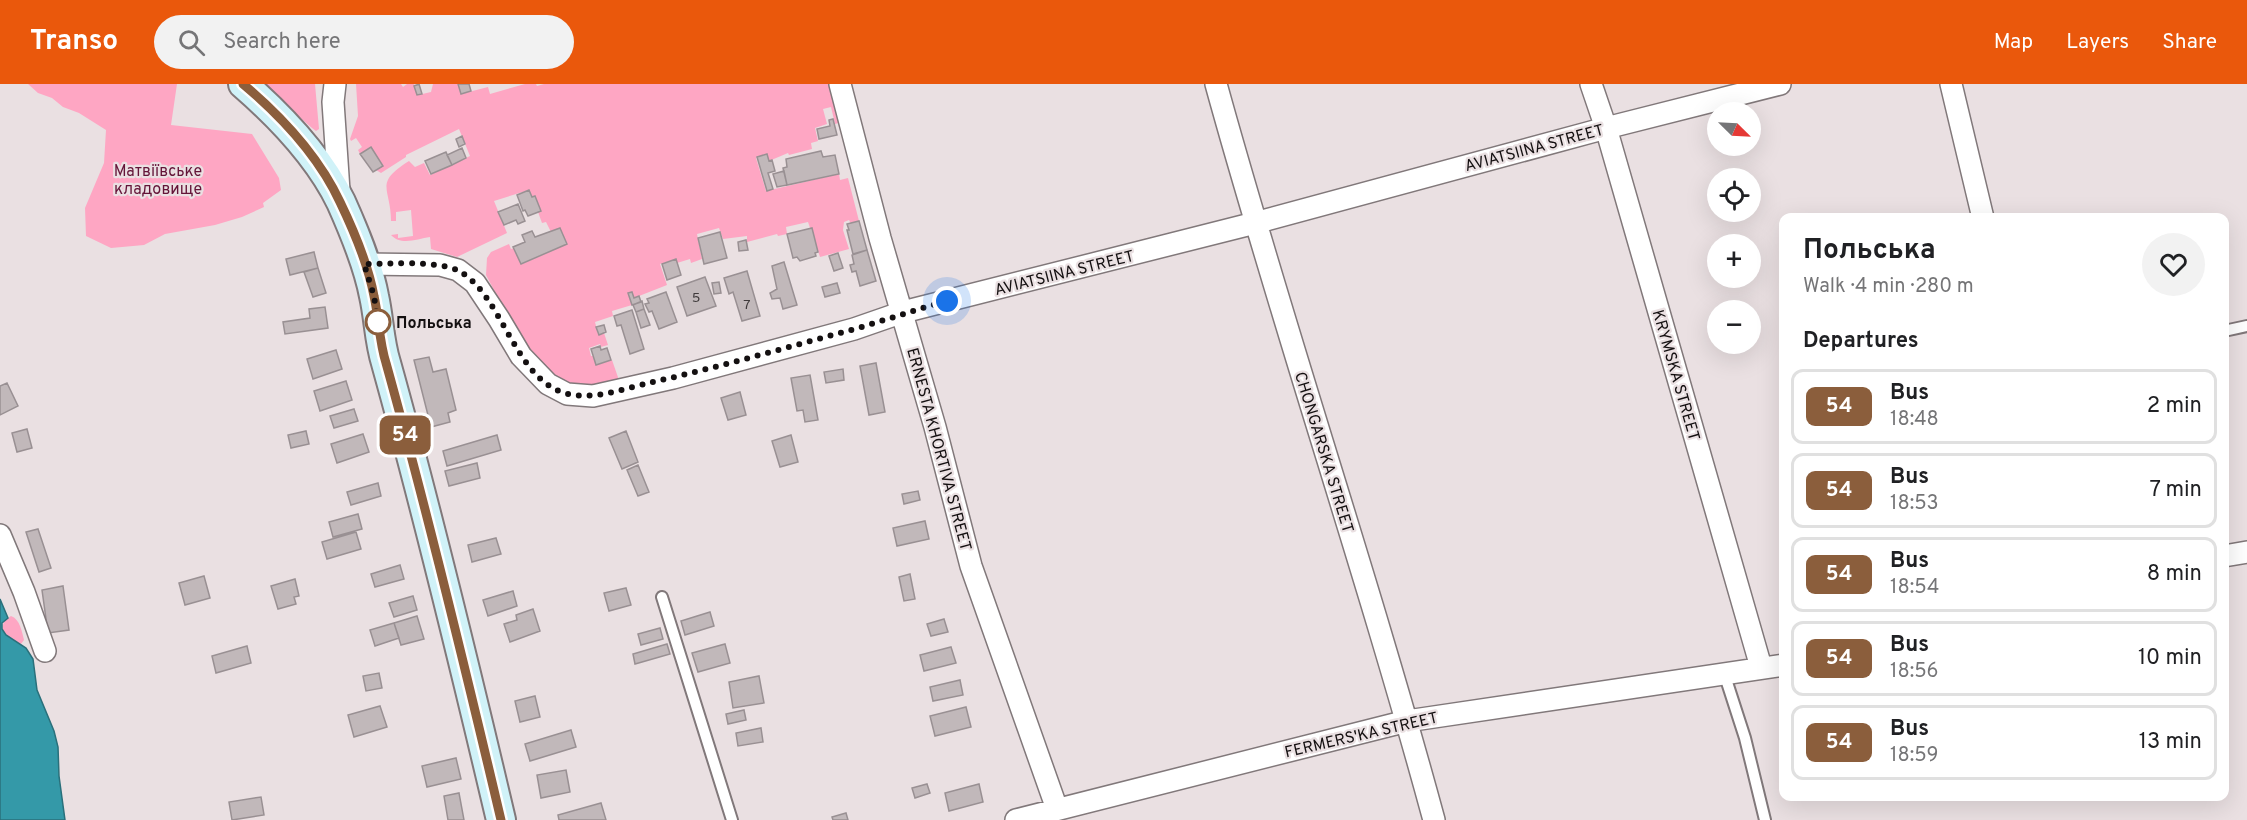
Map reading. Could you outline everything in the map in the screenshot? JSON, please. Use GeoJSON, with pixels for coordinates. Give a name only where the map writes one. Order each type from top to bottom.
{"type":"FeatureCollection","features":[{"type":"Feature","properties":{"kind":"street"},"geometry":{"type":"LineString","coordinates":[[243,84],[262,100],[303,145],[320,168],[351,225],[374,296],[382,351],[456,626],[501,820]]}},
{"type":"Feature","properties":{"kind":"street"},"geometry":{"type":"LineString","coordinates":[[335,84],[333,102],[339,200]]}},
{"type":"Feature","properties":{"kind":"street","name":"ERNESTA KHORTIVA STREET"},"geometry":{"type":"LineString","coordinates":[[840,84],[971,566],[1039,763],[1068,811]]}},
{"type":"Feature","properties":{"kind":"street","name":"CHONGARSKA STREET"},"geometry":{"type":"LineString","coordinates":[[1216,84],[1255,223],[1407,721],[1434,820]]}},
{"type":"Feature","properties":{"kind":"street","name":"KRYMSKA STREET"},"geometry":{"type":"LineString","coordinates":[[1591,84],[1606,128],[1761,667]]}},
{"type":"Feature","properties":{"kind":"street","name":"AVIATSIINA STREET"},"geometry":{"type":"LineString","coordinates":[[364,264],[440,265],[458,270],[475,283],[500,319],[521,357],[548,384],[567,394],[593,396],[673,378],[854,329],[903,312],[1255,223],[1606,128],[1780,84]]}},
{"type":"Feature","properties":{"kind":"street"},"geometry":{"type":"LineString","coordinates":[[1951,84],[1982,213]]}},
{"type":"Feature","properties":{"kind":"street"},"geometry":{"type":"LineString","coordinates":[[0,535],[45,651]]}},
{"type":"Feature","properties":{"kind":"street"},"geometry":{"type":"LineString","coordinates":[[2229,555],[2247,552]]}},
{"type":"Feature","properties":{"kind":"street","name":"FERMERS'KA STREET"},"geometry":{"type":"LineString","coordinates":[[1016,820],[1068,811],[1407,721],[1779,665]]}},
{"type":"Feature","properties":{"kind":"lane"},"geometry":{"type":"LineString","coordinates":[[2229,330],[2247,327]]}},
{"type":"Feature","properties":{"kind":"lane"},"geometry":{"type":"LineString","coordinates":[[662,597],[732,820]]}},
{"type":"Feature","properties":{"kind":"lane"},"geometry":{"type":"LineString","coordinates":[[1724,673],[1745,738],[1766,820]]}},
{"type":"Feature","properties":{"kind":"green space","name":"Матвіївське кладовище"},"geometry":{"type":"Polygon","coordinates":[[[28,84],[177,84],[171,125],[252,134],[279,178],[281,190],[263,203],[264,207],[242,217],[215,225],[165,234],[144,245],[111,248],[86,236],[85,208],[104,163],[106,130],[79,113],[63,107],[52,98],[38,93],[28,84]]]}},
{"type":"Feature","properties":{"kind":"green space"},"geometry":{"type":"Polygon","coordinates":[[[267,84],[315,84],[319,129],[316,131],[312,128],[268,90],[267,84]]]}},
{"type":"Feature","properties":{"kind":"green space"},"geometry":{"type":"Polygon","coordinates":[[[356,84],[401,84],[403,87],[407,84],[414,84],[418,95],[431,92],[433,84],[458,84],[461,94],[488,87],[490,94],[525,84],[536,84],[537,86],[544,84],[830,84],[842,122],[835,124],[831,107],[823,109],[827,124],[815,128],[818,141],[811,143],[812,149],[789,155],[788,153],[769,161],[767,154],[756,158],[766,191],[839,174],[840,180],[848,178],[859,221],[851,224],[849,220],[844,222],[843,230],[849,249],[820,257],[808,222],[786,227],[787,234],[778,236],[777,234],[747,242],[747,236],[723,239],[719,228],[697,234],[702,259],[691,263],[690,259],[677,263],[676,259],[660,264],[667,285],[634,298],[632,292],[628,293],[632,305],[612,311],[613,316],[595,322],[598,334],[604,333],[608,345],[601,347],[600,344],[589,348],[591,356],[596,365],[612,360],[620,383],[598,388],[564,384],[532,362],[486,275],[487,258],[491,252],[509,244],[511,249],[514,248],[522,264],[567,244],[551,232],[546,222],[542,223],[535,196],[532,197],[529,190],[494,201],[507,233],[457,257],[431,249],[430,237],[409,241],[395,238],[391,235],[398,234],[398,238],[413,236],[411,210],[396,212],[396,221],[391,221],[386,187],[391,175],[409,161],[415,167],[424,163],[430,175],[470,156],[459,129],[406,155],[381,173],[376,170],[371,147],[360,154],[358,150],[362,147],[356,138],[351,141],[350,139],[358,116],[356,84]]]}},
{"type":"Feature","properties":{"kind":"green space"},"geometry":{"type":"Polygon","coordinates":[[[11,616],[20,626],[24,640],[21,644],[9,638],[2,629],[4,621],[11,616]]]}},
{"type":"Feature","properties":{"kind":"water"},"geometry":{"type":"Polygon","coordinates":[[[0,599],[8,618],[2,623],[2,629],[6,635],[26,648],[33,659],[37,690],[58,747],[65,820],[0,820],[0,599]]]}},
{"type":"Feature","properties":{"kind":"building"},"geometry":{"type":"Polygon","coordinates":[[[419,84],[422,94],[417,95],[414,86],[419,84]]]}},
{"type":"Feature","properties":{"kind":"building"},"geometry":{"type":"Polygon","coordinates":[[[458,84],[469,84],[471,91],[461,94],[458,84]]]}},
{"type":"Feature","properties":{"kind":"building"},"geometry":{"type":"Polygon","coordinates":[[[833,119],[837,135],[819,139],[817,129],[830,126],[829,120],[833,119]]]}},
{"type":"Feature","properties":{"kind":"building"},"geometry":{"type":"Polygon","coordinates":[[[462,136],[465,144],[459,147],[456,139],[462,136]]]}},
{"type":"Feature","properties":{"kind":"building"},"geometry":{"type":"Polygon","coordinates":[[[371,147],[383,166],[373,172],[360,154],[371,147]]]}},
{"type":"Feature","properties":{"kind":"building"},"geometry":{"type":"Polygon","coordinates":[[[462,148],[466,158],[452,165],[447,155],[462,148]]]}},
{"type":"Feature","properties":{"kind":"building"},"geometry":{"type":"Polygon","coordinates":[[[821,151],[823,157],[835,155],[839,174],[787,185],[783,168],[787,167],[786,159],[821,151]]]}},
{"type":"Feature","properties":{"kind":"building"},"geometry":{"type":"Polygon","coordinates":[[[446,152],[452,165],[431,174],[425,161],[446,152]]]}},
{"type":"Feature","properties":{"kind":"building"},"geometry":{"type":"Polygon","coordinates":[[[767,154],[769,161],[772,160],[775,171],[768,173],[773,189],[767,191],[757,157],[767,154]]]}},
{"type":"Feature","properties":{"kind":"building"},"geometry":{"type":"Polygon","coordinates":[[[784,171],[787,185],[777,187],[773,174],[784,171]]]}},
{"type":"Feature","properties":{"kind":"building"},"geometry":{"type":"Polygon","coordinates":[[[529,190],[532,197],[535,196],[541,211],[528,216],[525,210],[523,211],[517,195],[529,190]]]}},
{"type":"Feature","properties":{"kind":"building"},"geometry":{"type":"Polygon","coordinates":[[[518,204],[525,221],[518,224],[516,220],[504,225],[498,212],[518,204]]]}},
{"type":"Feature","properties":{"kind":"building"},"geometry":{"type":"Polygon","coordinates":[[[859,221],[867,250],[853,254],[847,224],[859,221]]]}},
{"type":"Feature","properties":{"kind":"building"},"geometry":{"type":"Polygon","coordinates":[[[560,228],[567,244],[521,264],[513,247],[525,242],[522,235],[532,231],[535,237],[560,228]]]}},
{"type":"Feature","properties":{"kind":"building"},"geometry":{"type":"Polygon","coordinates":[[[812,228],[818,252],[815,253],[816,256],[800,261],[797,257],[793,258],[787,234],[812,228]]]}},
{"type":"Feature","properties":{"kind":"building"},"geometry":{"type":"Polygon","coordinates":[[[720,232],[727,258],[704,264],[698,238],[720,232]]]}},
{"type":"Feature","properties":{"kind":"building"},"geometry":{"type":"Polygon","coordinates":[[[746,240],[748,250],[739,251],[738,242],[746,240]]]}},
{"type":"Feature","properties":{"kind":"building"},"geometry":{"type":"Polygon","coordinates":[[[867,250],[876,281],[860,286],[856,271],[852,272],[850,265],[854,264],[852,255],[867,250]]]}},
{"type":"Feature","properties":{"kind":"building"},"geometry":{"type":"Polygon","coordinates":[[[314,252],[318,268],[290,275],[286,259],[314,252]]]}},
{"type":"Feature","properties":{"kind":"building"},"geometry":{"type":"Polygon","coordinates":[[[838,253],[843,268],[834,271],[829,256],[838,253]]]}},
{"type":"Feature","properties":{"kind":"building"},"geometry":{"type":"Polygon","coordinates":[[[676,259],[681,275],[667,280],[662,264],[676,259]]]}},
{"type":"Feature","properties":{"kind":"building"},"geometry":{"type":"Polygon","coordinates":[[[784,262],[797,305],[783,309],[780,298],[772,299],[770,293],[777,289],[772,266],[784,262]]]}},
{"type":"Feature","properties":{"kind":"building"},"geometry":{"type":"Polygon","coordinates":[[[318,268],[326,293],[313,297],[304,272],[318,268]]]}},
{"type":"Feature","properties":{"kind":"building"},"geometry":{"type":"Polygon","coordinates":[[[747,271],[760,316],[742,321],[733,292],[729,294],[724,278],[747,271]]]}},
{"type":"Feature","properties":{"kind":"building"},"geometry":{"type":"Polygon","coordinates":[[[705,277],[716,306],[687,316],[677,287],[705,277]]]}},
{"type":"Feature","properties":{"kind":"building"},"geometry":{"type":"Polygon","coordinates":[[[719,282],[721,293],[714,294],[712,283],[719,282]]]}},
{"type":"Feature","properties":{"kind":"building"},"geometry":{"type":"Polygon","coordinates":[[[837,283],[840,293],[825,297],[822,287],[837,283]]]}},
{"type":"Feature","properties":{"kind":"building"},"geometry":{"type":"Polygon","coordinates":[[[632,292],[634,298],[639,296],[641,302],[632,305],[628,293],[632,292]]]}},
{"type":"Feature","properties":{"kind":"building"},"geometry":{"type":"Polygon","coordinates":[[[666,292],[677,322],[659,329],[652,311],[649,312],[645,304],[649,303],[647,299],[666,292]]]}},
{"type":"Feature","properties":{"kind":"building"},"geometry":{"type":"Polygon","coordinates":[[[642,301],[644,309],[636,312],[633,305],[642,301]]]}},
{"type":"Feature","properties":{"kind":"building"},"geometry":{"type":"Polygon","coordinates":[[[325,307],[328,328],[285,334],[283,322],[310,318],[309,309],[325,307]]]}},
{"type":"Feature","properties":{"kind":"building"},"geometry":{"type":"Polygon","coordinates":[[[644,309],[650,325],[641,328],[636,312],[644,309]]]}},
{"type":"Feature","properties":{"kind":"building"},"geometry":{"type":"Polygon","coordinates":[[[632,310],[644,349],[630,354],[621,325],[617,326],[614,316],[632,310]]]}},
{"type":"Feature","properties":{"kind":"building"},"geometry":{"type":"Polygon","coordinates":[[[604,325],[606,332],[599,335],[596,327],[604,325]]]}},
{"type":"Feature","properties":{"kind":"building"},"geometry":{"type":"Polygon","coordinates":[[[600,346],[601,350],[607,348],[611,360],[596,365],[591,349],[600,346]]]}},
{"type":"Feature","properties":{"kind":"building"},"geometry":{"type":"Polygon","coordinates":[[[336,350],[342,369],[313,379],[307,359],[336,350]]]}},
{"type":"Feature","properties":{"kind":"building"},"geometry":{"type":"Polygon","coordinates":[[[429,357],[433,372],[446,369],[456,410],[448,413],[450,422],[431,427],[414,360],[429,357]]]}},
{"type":"Feature","properties":{"kind":"building"},"geometry":{"type":"Polygon","coordinates":[[[876,363],[885,412],[869,415],[860,366],[876,363]]]}},
{"type":"Feature","properties":{"kind":"building"},"geometry":{"type":"Polygon","coordinates":[[[843,369],[844,380],[826,383],[824,372],[843,369]]]}},
{"type":"Feature","properties":{"kind":"building"},"geometry":{"type":"Polygon","coordinates":[[[810,375],[818,420],[805,422],[803,410],[797,411],[791,378],[810,375]]]}},
{"type":"Feature","properties":{"kind":"building"},"geometry":{"type":"Polygon","coordinates":[[[346,381],[352,400],[320,411],[314,391],[346,381]]]}},
{"type":"Feature","properties":{"kind":"building"},"geometry":{"type":"Polygon","coordinates":[[[7,383],[18,406],[0,415],[0,386],[7,383]]]}},
{"type":"Feature","properties":{"kind":"building"},"geometry":{"type":"Polygon","coordinates":[[[740,392],[746,415],[728,420],[721,398],[740,392]]]}},
{"type":"Feature","properties":{"kind":"building"},"geometry":{"type":"Polygon","coordinates":[[[354,409],[358,421],[334,428],[330,416],[354,409]]]}},
{"type":"Feature","properties":{"kind":"building"},"geometry":{"type":"Polygon","coordinates":[[[27,429],[32,448],[17,452],[12,433],[27,429]]]}},
{"type":"Feature","properties":{"kind":"building"},"geometry":{"type":"Polygon","coordinates":[[[306,431],[309,444],[291,448],[288,435],[306,431]]]}},
{"type":"Feature","properties":{"kind":"building"},"geometry":{"type":"Polygon","coordinates":[[[626,431],[638,462],[622,469],[609,438],[626,431]]]}},
{"type":"Feature","properties":{"kind":"building"},"geometry":{"type":"Polygon","coordinates":[[[363,434],[369,452],[337,463],[331,444],[363,434]]]}},
{"type":"Feature","properties":{"kind":"building"},"geometry":{"type":"Polygon","coordinates":[[[497,435],[501,450],[447,466],[443,451],[497,435]]]}},
{"type":"Feature","properties":{"kind":"building"},"geometry":{"type":"Polygon","coordinates":[[[791,435],[798,462],[780,467],[772,441],[791,435]]]}},
{"type":"Feature","properties":{"kind":"building"},"geometry":{"type":"Polygon","coordinates":[[[477,463],[480,478],[449,486],[445,471],[477,463]]]}},
{"type":"Feature","properties":{"kind":"building"},"geometry":{"type":"Polygon","coordinates":[[[638,465],[649,492],[638,496],[627,470],[638,465]]]}},
{"type":"Feature","properties":{"kind":"building"},"geometry":{"type":"Polygon","coordinates":[[[378,483],[381,496],[351,505],[347,492],[378,483]]]}},
{"type":"Feature","properties":{"kind":"building"},"geometry":{"type":"Polygon","coordinates":[[[918,491],[920,500],[904,504],[902,494],[918,491]]]}},
{"type":"Feature","properties":{"kind":"building"},"geometry":{"type":"Polygon","coordinates":[[[358,514],[362,529],[333,537],[329,522],[358,514]]]}},
{"type":"Feature","properties":{"kind":"building"},"geometry":{"type":"Polygon","coordinates":[[[925,521],[929,539],[897,546],[893,528],[925,521]]]}},
{"type":"Feature","properties":{"kind":"building"},"geometry":{"type":"Polygon","coordinates":[[[38,529],[51,568],[39,572],[26,532],[38,529]]]}},
{"type":"Feature","properties":{"kind":"building"},"geometry":{"type":"Polygon","coordinates":[[[356,532],[361,549],[327,559],[322,542],[356,532]]]}},
{"type":"Feature","properties":{"kind":"building"},"geometry":{"type":"Polygon","coordinates":[[[496,538],[501,554],[472,562],[468,545],[496,538]]]}},
{"type":"Feature","properties":{"kind":"building"},"geometry":{"type":"Polygon","coordinates":[[[400,565],[404,579],[375,587],[371,574],[400,565]]]}},
{"type":"Feature","properties":{"kind":"building"},"geometry":{"type":"Polygon","coordinates":[[[910,574],[915,599],[904,601],[899,577],[910,574]]]}},
{"type":"Feature","properties":{"kind":"building"},"geometry":{"type":"Polygon","coordinates":[[[204,576],[210,598],[185,605],[179,583],[204,576]]]}},
{"type":"Feature","properties":{"kind":"building"},"geometry":{"type":"Polygon","coordinates":[[[295,579],[299,596],[294,597],[296,604],[278,609],[271,586],[295,579]]]}},
{"type":"Feature","properties":{"kind":"building"},"geometry":{"type":"Polygon","coordinates":[[[63,586],[69,630],[48,633],[42,590],[63,586]]]}},
{"type":"Feature","properties":{"kind":"building"},"geometry":{"type":"Polygon","coordinates":[[[626,588],[631,605],[609,611],[604,593],[626,588]]]}},
{"type":"Feature","properties":{"kind":"building"},"geometry":{"type":"Polygon","coordinates":[[[513,591],[517,606],[488,616],[483,600],[513,591]]]}},
{"type":"Feature","properties":{"kind":"building"},"geometry":{"type":"Polygon","coordinates":[[[413,596],[417,610],[394,617],[389,603],[413,596]]]}},
{"type":"Feature","properties":{"kind":"building"},"geometry":{"type":"Polygon","coordinates":[[[533,609],[540,631],[510,642],[504,624],[517,620],[516,615],[533,609]]]}},
{"type":"Feature","properties":{"kind":"building"},"geometry":{"type":"Polygon","coordinates":[[[710,612],[714,626],[685,635],[681,621],[710,612]]]}},
{"type":"Feature","properties":{"kind":"building"},"geometry":{"type":"Polygon","coordinates":[[[417,616],[424,639],[401,645],[394,623],[417,616]]]}},
{"type":"Feature","properties":{"kind":"building"},"geometry":{"type":"Polygon","coordinates":[[[944,619],[948,632],[931,636],[927,624],[944,619]]]}},
{"type":"Feature","properties":{"kind":"building"},"geometry":{"type":"Polygon","coordinates":[[[394,623],[399,638],[375,646],[370,630],[394,623]]]}},
{"type":"Feature","properties":{"kind":"building"},"geometry":{"type":"Polygon","coordinates":[[[660,628],[663,639],[641,645],[638,634],[660,628]]]}},
{"type":"Feature","properties":{"kind":"building"},"geometry":{"type":"Polygon","coordinates":[[[667,644],[670,654],[635,664],[633,654],[667,644]]]}},
{"type":"Feature","properties":{"kind":"building"},"geometry":{"type":"Polygon","coordinates":[[[725,644],[730,663],[698,672],[692,653],[725,644]]]}},
{"type":"Feature","properties":{"kind":"building"},"geometry":{"type":"Polygon","coordinates":[[[247,646],[251,663],[216,673],[212,656],[247,646]]]}},
{"type":"Feature","properties":{"kind":"building"},"geometry":{"type":"Polygon","coordinates":[[[951,647],[956,663],[924,671],[920,655],[951,647]]]}},
{"type":"Feature","properties":{"kind":"building"},"geometry":{"type":"Polygon","coordinates":[[[379,673],[382,688],[366,691],[363,676],[379,673]]]}},
{"type":"Feature","properties":{"kind":"building"},"geometry":{"type":"Polygon","coordinates":[[[759,676],[764,703],[733,708],[729,682],[759,676]]]}},
{"type":"Feature","properties":{"kind":"building"},"geometry":{"type":"Polygon","coordinates":[[[960,680],[963,695],[933,701],[930,687],[960,680]]]}},
{"type":"Feature","properties":{"kind":"building"},"geometry":{"type":"Polygon","coordinates":[[[535,696],[540,717],[520,722],[515,701],[535,696]]]}},
{"type":"Feature","properties":{"kind":"building"},"geometry":{"type":"Polygon","coordinates":[[[380,706],[387,727],[354,737],[348,715],[380,706]]]}},
{"type":"Feature","properties":{"kind":"building"},"geometry":{"type":"Polygon","coordinates":[[[966,707],[971,727],[935,736],[930,716],[966,707]]]}},
{"type":"Feature","properties":{"kind":"building"},"geometry":{"type":"Polygon","coordinates":[[[744,710],[746,720],[728,724],[726,714],[744,710]]]}},
{"type":"Feature","properties":{"kind":"building"},"geometry":{"type":"Polygon","coordinates":[[[761,728],[763,742],[738,746],[736,733],[761,728]]]}},
{"type":"Feature","properties":{"kind":"building"},"geometry":{"type":"Polygon","coordinates":[[[571,730],[576,747],[530,761],[525,744],[571,730]]]}},
{"type":"Feature","properties":{"kind":"building"},"geometry":{"type":"Polygon","coordinates":[[[456,758],[461,779],[427,787],[422,766],[456,758]]]}},
{"type":"Feature","properties":{"kind":"building"},"geometry":{"type":"Polygon","coordinates":[[[566,770],[570,792],[541,798],[537,775],[566,770]]]}},
{"type":"Feature","properties":{"kind":"building"},"geometry":{"type":"Polygon","coordinates":[[[927,784],[930,793],[915,798],[912,788],[927,784]]]}},
{"type":"Feature","properties":{"kind":"building"},"geometry":{"type":"Polygon","coordinates":[[[979,784],[983,802],[949,811],[945,793],[979,784]]]}},
{"type":"Feature","properties":{"kind":"building"},"geometry":{"type":"Polygon","coordinates":[[[459,793],[464,820],[448,820],[444,796],[459,793]]]}},
{"type":"Feature","properties":{"kind":"building"},"geometry":{"type":"Polygon","coordinates":[[[261,797],[264,815],[232,820],[229,802],[261,797]]]}},
{"type":"Feature","properties":{"kind":"building"},"geometry":{"type":"Polygon","coordinates":[[[601,803],[606,820],[559,820],[558,815],[601,803]]]}},
{"type":"Feature","properties":{"kind":"building"},"geometry":{"type":"Polygon","coordinates":[[[846,813],[848,820],[833,820],[832,817],[846,813]]]}},
{"type":"Feature","properties":{"kind":"bus line","name":"54"},"geometry":{"type":"LineString","coordinates":[[243,84],[262,100],[303,145],[330,183],[351,225],[374,296],[382,351],[456,626],[501,820]]}},
{"type":"Feature","properties":{"kind":"place","name":"Польська"},"geometry":{"type":"Point","coordinates":[378,322]}},
{"type":"Feature","properties":{"kind":"route"},"geometry":{"type":"LineString","coordinates":[[378,322],[374,296],[364,264],[440,265],[458,270],[475,283],[500,319],[521,357],[548,384],[567,394],[593,396],[673,378],[947,301]]}}]}
